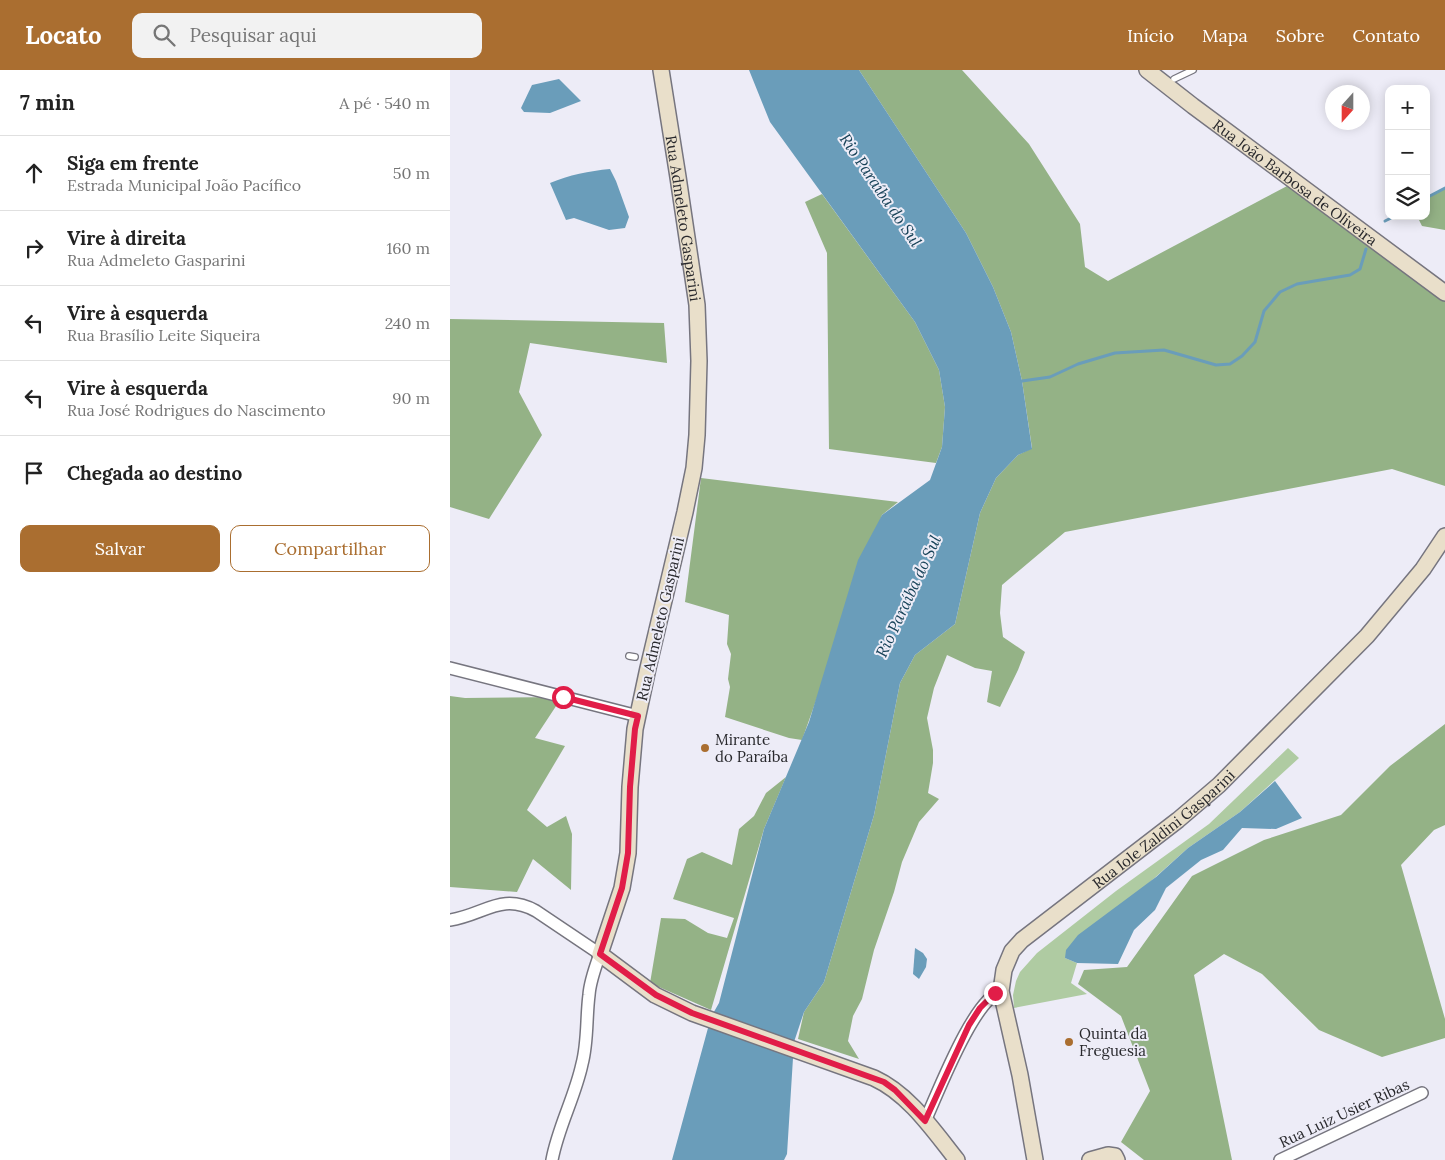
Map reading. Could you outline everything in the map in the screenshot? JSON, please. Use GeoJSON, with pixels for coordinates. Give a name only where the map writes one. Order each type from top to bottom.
{"type":"FeatureCollection","features":[{"type":"Feature","properties":{"kind":"main road","name":"Rua Admeleto Gasparini"},"geometry":{"type":"LineString","coordinates":[[600,954],[622,888],[628,853],[630,787],[635,729],[686,512],[694,468],[697,426],[699,361],[696,305],[661,70]]}},
{"type":"Feature","properties":{"kind":"main road","name":"Rua João Barbosa de Oliveira"},"geometry":{"type":"LineString","coordinates":[[1148,70],[1193,106],[1445,293]]}},
{"type":"Feature","properties":{"kind":"main road","name":"Rua João Barbosa de Oliveira"},"geometry":{"type":"LineString","coordinates":[[1168,75],[1445,284]]}},
{"type":"Feature","properties":{"kind":"main road","name":"Rua Iole Zaldini Gasparini"},"geometry":{"type":"LineString","coordinates":[[1035,1160],[1020,1075],[1001,991],[1004,970],[1012,951],[1022,940],[1178,820],[1219,785],[1367,636],[1423,569],[1445,536]]}},
{"type":"Feature","properties":{"kind":"main road"},"geometry":{"type":"LineString","coordinates":[[600,954],[656,995],[692,1013],[884,1082],[895,1090],[925,1121],[957,1160]]}},
{"type":"Feature","properties":{"kind":"main road"},"geometry":{"type":"LineString","coordinates":[[1090,1160],[1108,1155],[1115,1156],[1117,1160]]}},
{"type":"Feature","properties":{"kind":"street"},"geometry":{"type":"LineString","coordinates":[[450,668],[638,716]]}},
{"type":"Feature","properties":{"kind":"street"},"geometry":{"type":"LineString","coordinates":[[450,920],[500,904],[515,903],[536,911],[600,954]]}},
{"type":"Feature","properties":{"kind":"street","name":"Rua Admeleto Gasparini"},"geometry":{"type":"LineString","coordinates":[[552,1160],[554,1146],[577,1085],[583,1063],[589,995],[600,954]]}},
{"type":"Feature","properties":{"kind":"street"},"geometry":{"type":"LineString","coordinates":[[925,1121],[969,1025],[980,1008],[995,993],[1001,991]]}},
{"type":"Feature","properties":{"kind":"street","name":"Rua Luiz Usier Ribas"},"geometry":{"type":"LineString","coordinates":[[1280,1160],[1422,1093]]}},
{"type":"Feature","properties":{"kind":"lane"},"geometry":{"type":"LineString","coordinates":[[1168,75],[1193,70]]}},
{"type":"Feature","properties":{"kind":"green space"},"geometry":{"type":"Polygon","coordinates":[[[859,70],[962,70],[1029,144],[1080,224],[1085,267],[1108,281],[1289,185],[1445,298],[1445,486],[1392,469],[1065,532],[1002,585],[1000,613],[1003,637],[1025,652],[1000,707],[987,702],[992,671],[975,668],[947,655],[934,688],[927,718],[933,750],[933,763],[928,793],[939,799],[919,822],[902,862],[874,950],[862,999],[853,1016],[848,1041],[859,1059],[798,1039],[804,1012],[824,982],[874,815],[900,683],[915,655],[955,624],[980,513],[996,478],[1018,455],[1032,448],[1022,381],[1011,332],[993,287],[966,233],[859,70]]]}},
{"type":"Feature","properties":{"kind":"green space"},"geometry":{"type":"Polygon","coordinates":[[[1445,188],[1445,230],[1422,226],[1419,220],[1430,220],[1430,196],[1445,188]]]}},
{"type":"Feature","properties":{"kind":"green space"},"geometry":{"type":"Polygon","coordinates":[[[822,194],[915,322],[939,370],[945,407],[942,447],[936,463],[829,449],[827,253],[805,202],[822,194]]]}},
{"type":"Feature","properties":{"kind":"green space"},"geometry":{"type":"Polygon","coordinates":[[[450,319],[664,323],[667,363],[530,343],[519,392],[542,435],[489,519],[450,507],[450,319]]]}},
{"type":"Feature","properties":{"kind":"green space"},"geometry":{"type":"Polygon","coordinates":[[[701,478],[898,502],[882,515],[802,740],[789,738],[725,717],[730,687],[728,679],[731,654],[727,644],[729,615],[685,602],[701,478]]]}},
{"type":"Feature","properties":{"kind":"green space"},"geometry":{"type":"Polygon","coordinates":[[[450,696],[465,698],[562,697],[535,738],[565,746],[527,810],[547,827],[566,816],[572,834],[571,890],[533,859],[517,892],[450,887],[450,696]]]}},
{"type":"Feature","properties":{"kind":"green space"},"geometry":{"type":"Polygon","coordinates":[[[1445,724],[1445,825],[1434,830],[1401,865],[1445,1019],[1445,1038],[1382,1057],[1319,1030],[1262,974],[1224,954],[1194,975],[1232,1160],[1144,1160],[1121,1142],[1150,1091],[1121,1016],[1078,984],[1084,970],[1127,967],[1192,876],[1264,840],[1341,815],[1390,766],[1445,724]]]}},
{"type":"Feature","properties":{"kind":"green space"},"geometry":{"type":"Polygon","coordinates":[[[1288,748],[1299,758],[1240,812],[1188,848],[1065,958],[1077,963],[1071,983],[1087,994],[1014,1008],[1013,995],[1016,981],[1020,972],[1037,953],[1116,891],[1209,824],[1288,748]]]}},
{"type":"Feature","properties":{"kind":"green space"},"geometry":{"type":"Polygon","coordinates":[[[786,777],[764,829],[711,1010],[650,983],[661,918],[685,919],[708,933],[727,938],[734,918],[673,899],[687,859],[702,852],[732,865],[739,829],[754,816],[766,793],[786,777]]]}},
{"type":"Feature","properties":{"kind":"water","name":"Rio Paraíba do Sul"},"geometry":{"type":"Polygon","coordinates":[[[749,70],[859,70],[966,233],[993,287],[1011,332],[1022,381],[1032,449],[1018,455],[996,478],[980,513],[955,624],[915,655],[900,683],[874,815],[824,982],[804,1012],[794,1042],[787,1154],[784,1160],[672,1160],[711,1017],[719,1003],[764,829],[809,722],[858,560],[882,515],[930,480],[942,447],[945,407],[939,370],[915,322],[770,122],[749,70]]]}},
{"type":"Feature","properties":{"kind":"water"},"geometry":{"type":"Polygon","coordinates":[[[559,79],[581,101],[550,113],[524,112],[521,108],[532,85],[559,79]]]}},
{"type":"Feature","properties":{"kind":"water"},"geometry":{"type":"Polygon","coordinates":[[[610,169],[629,217],[625,228],[609,230],[574,218],[566,220],[550,183],[579,174],[610,169]]]}},
{"type":"Feature","properties":{"kind":"water"},"geometry":{"type":"Polygon","coordinates":[[[1275,781],[1302,818],[1276,829],[1242,828],[1223,850],[1201,860],[1166,888],[1155,910],[1134,930],[1118,964],[1077,963],[1065,958],[1066,950],[1078,935],[1156,877],[1188,848],[1240,812],[1275,781]]]}},
{"type":"Feature","properties":{"kind":"water"},"geometry":{"type":"Polygon","coordinates":[[[915,948],[923,953],[927,959],[926,967],[919,979],[913,974],[915,948]]]}},
{"type":"Feature","properties":{"kind":"waterway"},"geometry":{"type":"LineString","coordinates":[[1430,196],[1445,188]]}},
{"type":"Feature","properties":{"kind":"waterway"},"geometry":{"type":"LineString","coordinates":[[1022,381],[1050,377],[1078,364],[1115,353],[1164,350],[1216,365],[1230,364],[1242,356],[1255,342],[1264,311],[1280,292],[1297,284],[1350,275],[1360,269],[1366,249]]}},
{"type":"Feature","properties":{"kind":"place","name":"Mirante do Paraíba"},"geometry":{"type":"Point","coordinates":[705,748]}},
{"type":"Feature","properties":{"kind":"place","name":"Quinta da Freguesia"},"geometry":{"type":"Point","coordinates":[1069,1042]}},
{"type":"Feature","properties":{"kind":"route"},"geometry":{"type":"LineString","coordinates":[[563,697],[600,708],[638,716],[635,729],[630,787],[628,853],[622,888],[600,954],[646,989],[692,1013],[884,1082],[895,1090],[925,1121],[969,1025],[980,1008],[995,993]]}}]}
